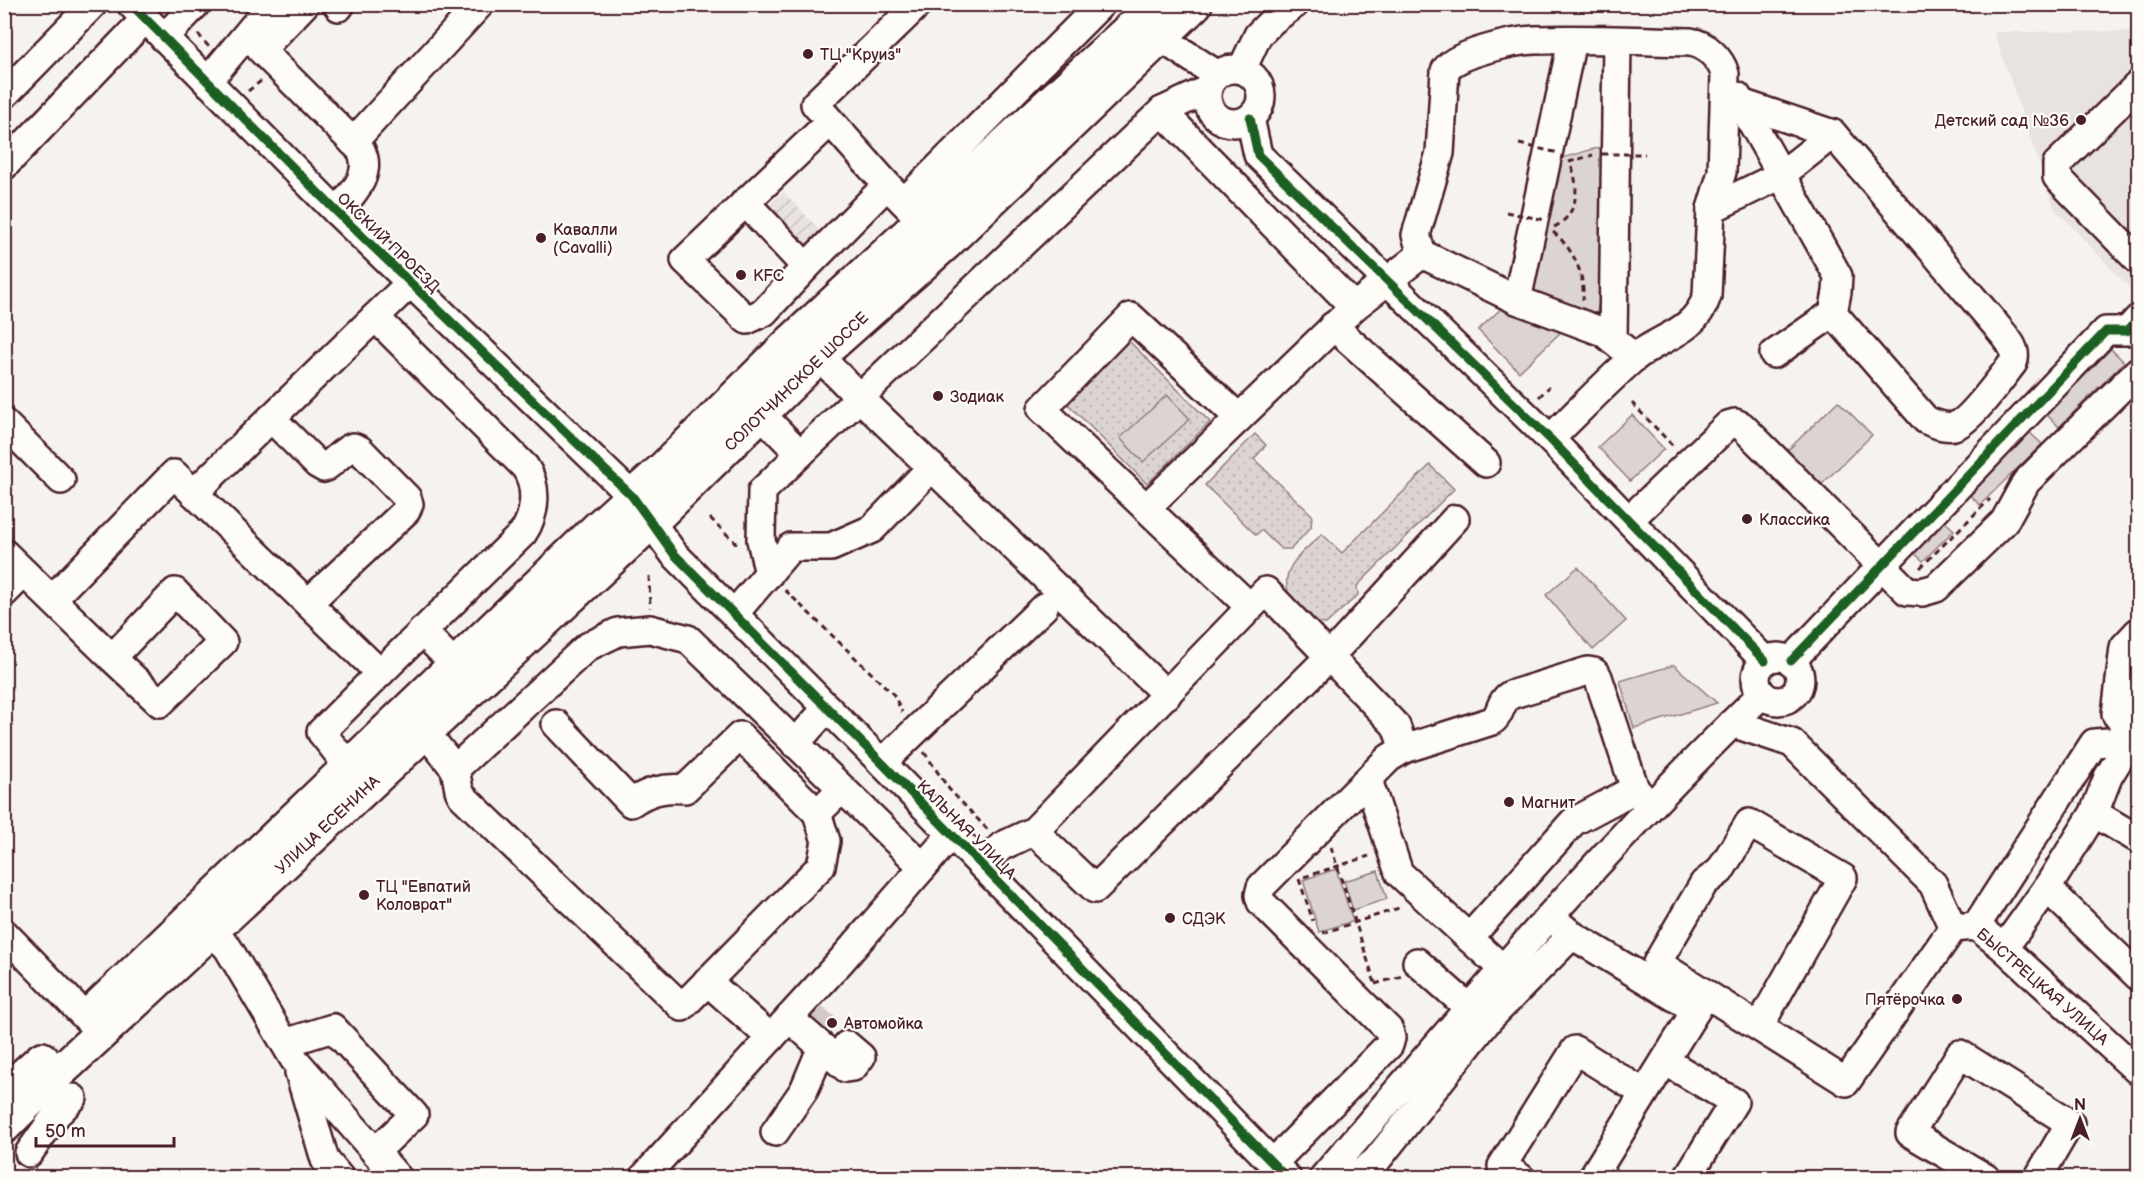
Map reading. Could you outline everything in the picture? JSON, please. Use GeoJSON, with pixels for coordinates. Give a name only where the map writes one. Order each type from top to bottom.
{"type":"FeatureCollection","features":[{"type":"Feature","properties":{"kind":"main road","name":"СОЛОТЧИНСКОЕ ШОССЕ"},"geometry":{"type":"LineString","coordinates":[[651,522],[761,414],[904,203],[1157,4]]}},
{"type":"Feature","properties":{"kind":"main road","name":"СОЛОТЧИНСКОЕ ШОССЕ"},"geometry":{"type":"LineString","coordinates":[[632,496],[805,349],[945,244],[1195,4]]}},
{"type":"Feature","properties":{"kind":"main road","name":"УЛИЦА ЕСЕНИНА"},"geometry":{"type":"LineString","coordinates":[[4,1126],[63,1104],[94,1026],[349,767],[632,496]]}},
{"type":"Feature","properties":{"kind":"main road","name":"УЛИЦА ЕСЕНИНА"},"geometry":{"type":"LineString","coordinates":[[4,1093],[94,1026],[212,932],[651,522]]}},
{"type":"Feature","properties":{"kind":"street"},"geometry":{"type":"LineString","coordinates":[[4,95],[93,4]]}},
{"type":"Feature","properties":{"kind":"street"},"geometry":{"type":"LineString","coordinates":[[164,38],[196,4]]}},
{"type":"Feature","properties":{"kind":"street"},"geometry":{"type":"LineString","coordinates":[[207,82],[272,4]]}},
{"type":"Feature","properties":{"kind":"street"},"geometry":{"type":"LineString","coordinates":[[305,4],[261,50],[361,150],[366,160],[365,174],[337,212]]}},
{"type":"Feature","properties":{"kind":"street"},"geometry":{"type":"LineString","coordinates":[[353,142],[480,4]]}},
{"type":"Feature","properties":{"kind":"street"},"geometry":{"type":"LineString","coordinates":[[918,4],[815,104],[904,203],[945,244]]}},
{"type":"Feature","properties":{"kind":"street"},"geometry":{"type":"LineString","coordinates":[[830,122],[685,260],[747,320],[764,312],[806,267],[904,203],[1101,4]]}},
{"type":"Feature","properties":{"kind":"street"},"geometry":{"type":"LineString","coordinates":[[769,574],[761,540],[762,491],[1162,111],[1222,78],[1256,79],[1261,95],[1260,104],[1250,118],[1233,123],[1223,121],[1209,109],[1206,100],[1222,78],[1258,34],[1295,4]]}},
{"type":"Feature","properties":{"kind":"street"},"geometry":{"type":"LineString","coordinates":[[4,166],[138,12]]}},
{"type":"Feature","properties":{"kind":"street","name":"ОКСКИЙ ПРОЕЗД"},"geometry":{"type":"LineString","coordinates":[[138,12],[337,212],[632,496]]}},
{"type":"Feature","properties":{"kind":"street"},"geometry":{"type":"LineString","coordinates":[[1161,38],[1222,78]]}},
{"type":"Feature","properties":{"kind":"street"},"geometry":{"type":"LineString","coordinates":[[1635,357],[1603,332],[1517,300],[1422,254],[1416,235],[1440,153],[1447,67],[1451,63],[1468,55],[1531,40],[1698,43],[1719,61],[1838,276],[1833,313],[1774,354]]}},
{"type":"Feature","properties":{"kind":"street"},"geometry":{"type":"LineString","coordinates":[[1517,300],[1572,41]]}},
{"type":"Feature","properties":{"kind":"street"},"geometry":{"type":"LineString","coordinates":[[1612,340],[1617,41]]}},
{"type":"Feature","properties":{"kind":"street"},"geometry":{"type":"LineString","coordinates":[[1550,439],[1635,357],[1690,323],[1702,310],[1707,296],[1711,209],[1722,172],[1725,74]]}},
{"type":"Feature","properties":{"kind":"street"},"geometry":{"type":"LineString","coordinates":[[2139,85],[2057,164],[2056,170],[2057,177],[2139,260]]}},
{"type":"Feature","properties":{"kind":"street"},"geometry":{"type":"LineString","coordinates":[[1741,103],[1833,134],[1995,324],[2014,348],[2016,356],[2013,363],[1966,420],[1954,426],[1938,425],[1926,420],[1833,313]]}},
{"type":"Feature","properties":{"kind":"street"},"geometry":{"type":"LineString","coordinates":[[1162,111],[1354,307]]}},
{"type":"Feature","properties":{"kind":"street"},"geometry":{"type":"LineString","coordinates":[[1250,118],[1258,155],[1550,439],[1629,520],[1778,661],[1797,668],[1800,677],[1795,694],[1787,700],[1778,702],[1769,700],[1757,686],[1756,677],[1759,668],[1778,661],[1881,565],[2106,331],[2135,331]]}},
{"type":"Feature","properties":{"kind":"street"},"geometry":{"type":"LineString","coordinates":[[1711,209],[1781,175],[1833,134]]}},
{"type":"Feature","properties":{"kind":"street"},"geometry":{"type":"LineString","coordinates":[[745,202],[806,267]]}},
{"type":"Feature","properties":{"kind":"street"},"geometry":{"type":"LineString","coordinates":[[1146,507],[1333,326],[1422,254]]}},
{"type":"Feature","properties":{"kind":"street"},"geometry":{"type":"LineString","coordinates":[[194,493],[410,283]]}},
{"type":"Feature","properties":{"kind":"street"},"geometry":{"type":"LineString","coordinates":[[764,312],[859,397],[1167,695]]}},
{"type":"Feature","properties":{"kind":"street"},"geometry":{"type":"LineString","coordinates":[[349,767],[321,732],[523,533],[531,515],[534,490],[532,477],[525,467],[375,317]]}},
{"type":"Feature","properties":{"kind":"street"},"geometry":{"type":"LineString","coordinates":[[1239,418],[1131,317],[1042,408],[1250,607]]}},
{"type":"Feature","properties":{"kind":"street"},"geometry":{"type":"LineString","coordinates":[[1333,326],[1486,463]]}},
{"type":"Feature","properties":{"kind":"street"},"geometry":{"type":"LineString","coordinates":[[1629,520],[1728,425],[1735,423],[1742,426],[1907,591],[1922,592],[1936,588],[2004,522],[2026,482],[2139,371]]}},
{"type":"Feature","properties":{"kind":"street"},"geometry":{"type":"LineString","coordinates":[[761,414],[800,454]]}},
{"type":"Feature","properties":{"kind":"street"},"geometry":{"type":"LineString","coordinates":[[271,418],[317,464],[324,468],[331,465],[346,450],[353,447],[360,450],[407,498],[409,504],[406,511],[308,603]]}},
{"type":"Feature","properties":{"kind":"street"},"geometry":{"type":"LineString","coordinates":[[4,423],[62,480]]}},
{"type":"Feature","properties":{"kind":"street"},"geometry":{"type":"LineString","coordinates":[[734,614],[790,546],[831,546],[872,529],[932,467]]}},
{"type":"Feature","properties":{"kind":"street"},"geometry":{"type":"LineString","coordinates":[[52,600],[174,474],[380,673]]}},
{"type":"Feature","properties":{"kind":"street","name":"КАЛЬНАЯ УЛИЦА"},"geometry":{"type":"LineString","coordinates":[[632,496],[674,554],[1198,1084],[1280,1171]]}},
{"type":"Feature","properties":{"kind":"street"},"geometry":{"type":"LineString","coordinates":[[1034,831],[1095,889],[1330,656],[1455,519]]}},
{"type":"Feature","properties":{"kind":"street"},"geometry":{"type":"LineString","coordinates":[[4,553],[112,658]]}},
{"type":"Feature","properties":{"kind":"street"},"geometry":{"type":"LineString","coordinates":[[4,593],[24,573]]}},
{"type":"Feature","properties":{"kind":"street"},"geometry":{"type":"LineString","coordinates":[[982,865],[1002,846],[1034,831],[1266,591],[1396,726],[1404,748]]}},
{"type":"Feature","properties":{"kind":"street"},"geometry":{"type":"LineString","coordinates":[[882,763],[1044,607]]}},
{"type":"Feature","properties":{"kind":"street"},"geometry":{"type":"LineString","coordinates":[[455,769],[587,647],[618,632],[650,629],[688,639],[923,867]]}},
{"type":"Feature","properties":{"kind":"street"},"geometry":{"type":"LineString","coordinates":[[422,631],[455,665]]}},
{"type":"Feature","properties":{"kind":"street"},"geometry":{"type":"LineString","coordinates":[[2138,741],[2116,714],[2124,647],[2139,632]]}},
{"type":"Feature","properties":{"kind":"street"},"geometry":{"type":"LineString","coordinates":[[1280,1171],[1389,1045],[1391,1038],[1389,1030],[1372,1014],[1312,941],[1260,902],[1261,888],[1287,876],[1324,824],[1389,758],[1404,748],[1492,722],[1497,718],[1504,699],[1510,695],[1588,671],[1594,672],[1598,677],[1643,797]]}},
{"type":"Feature","properties":{"kind":"street"},"geometry":{"type":"LineString","coordinates":[[1323,1178],[1549,915],[1643,797],[1732,723],[1762,694]]}},
{"type":"Feature","properties":{"kind":"street"},"geometry":{"type":"LineString","coordinates":[[795,744],[827,708]]}},
{"type":"Feature","properties":{"kind":"street"},"geometry":{"type":"LineString","coordinates":[[1732,723],[1792,743],[1933,884],[1964,927],[2094,743],[2138,741]]}},
{"type":"Feature","properties":{"kind":"street"},"geometry":{"type":"LineString","coordinates":[[426,733],[455,769],[462,796],[682,1007],[821,866],[826,841],[817,813],[740,736],[685,789],[657,790],[642,795],[631,803],[556,724]]}},
{"type":"Feature","properties":{"kind":"street"},"geometry":{"type":"LineString","coordinates":[[2004,948],[2047,888],[2094,813],[2108,777],[2121,754],[2138,741]]}},
{"type":"Feature","properties":{"kind":"street"},"geometry":{"type":"LineString","coordinates":[[1368,780],[1399,873],[1503,969]]}},
{"type":"Feature","properties":{"kind":"street"},"geometry":{"type":"LineString","coordinates":[[817,813],[842,790]]}},
{"type":"Feature","properties":{"kind":"street"},"geometry":{"type":"LineString","coordinates":[[1469,938],[1573,822],[1643,797]]}},
{"type":"Feature","properties":{"kind":"street"},"geometry":{"type":"LineString","coordinates":[[2094,813],[2139,839]]}},
{"type":"Feature","properties":{"kind":"street","name":"БЫСТРЕЦКАЯ УЛИЦА"},"geometry":{"type":"LineString","coordinates":[[1759,1027],[1844,878],[1749,823],[1720,871],[1704,883],[1657,963],[1701,1002],[1759,1027],[1846,1082],[1964,927],[2004,948],[2139,1071]]}},
{"type":"Feature","properties":{"kind":"street"},"geometry":{"type":"LineString","coordinates":[[644,1178],[771,1038],[799,1012],[951,835]]}},
{"type":"Feature","properties":{"kind":"street"},"geometry":{"type":"LineString","coordinates":[[2047,888],[2139,976]]}},
{"type":"Feature","properties":{"kind":"street"},"geometry":{"type":"LineString","coordinates":[[1549,915],[1572,935],[1701,1002],[1592,1178]]}},
{"type":"Feature","properties":{"kind":"street"},"geometry":{"type":"LineString","coordinates":[[212,932],[228,948],[290,1051],[398,1178]]}},
{"type":"Feature","properties":{"kind":"street"},"geometry":{"type":"LineString","coordinates":[[4,933],[94,1026]]}},
{"type":"Feature","properties":{"kind":"street"},"geometry":{"type":"LineString","coordinates":[[1355,1178],[1376,1161],[1489,1019],[1572,935]]}},
{"type":"Feature","properties":{"kind":"street"},"geometry":{"type":"LineString","coordinates":[[1417,962],[1469,1008]]}},
{"type":"Feature","properties":{"kind":"street"},"geometry":{"type":"LineString","coordinates":[[707,981],[771,1038]]}},
{"type":"Feature","properties":{"kind":"street"},"geometry":{"type":"LineString","coordinates":[[775,1132],[834,1046],[799,1012]]}},
{"type":"Feature","properties":{"kind":"street"},"geometry":{"type":"LineString","coordinates":[[290,1051],[333,1028],[414,1114],[375,1152]]}},
{"type":"Feature","properties":{"kind":"street"},"geometry":{"type":"LineString","coordinates":[[1521,1178],[1502,1166],[1575,1050],[1644,1093]]}},
{"type":"Feature","properties":{"kind":"street"},"geometry":{"type":"LineString","coordinates":[[290,1051],[311,1108],[325,1160],[340,1178]]}},
{"type":"Feature","properties":{"kind":"street"},"geometry":{"type":"LineString","coordinates":[[1986,1178],[1910,1133],[1960,1054],[2070,1123],[2038,1178]]}},
{"type":"Feature","properties":{"kind":"street"},"geometry":{"type":"LineString","coordinates":[[1665,1061],[1734,1102],[1687,1178]]}},
{"type":"Feature","properties":{"kind":"street"},"geometry":{"type":"LineString","coordinates":[[29,1153],[63,1104]]}},
{"type":"Feature","properties":{"kind":"path"},"geometry":{"type":"LineString","coordinates":[[1519,144],[1562,153],[1561,160],[1569,162],[1591,155],[1645,154]]}},
{"type":"Feature","properties":{"kind":"path"},"geometry":{"type":"LineString","coordinates":[[1569,162],[1575,174],[1577,187],[1575,201],[1571,212],[1565,219],[1550,229],[1569,250],[1580,268],[1583,282],[1582,305]]}},
{"type":"Feature","properties":{"kind":"path"},"geometry":{"type":"LineString","coordinates":[[1506,212],[1548,221],[1547,227]]}},
{"type":"Feature","properties":{"kind":"path"},"geometry":{"type":"LineString","coordinates":[[1539,397],[1549,387]]}},
{"type":"Feature","properties":{"kind":"path"},"geometry":{"type":"LineString","coordinates":[[1632,403],[1677,450]]}},
{"type":"Feature","properties":{"kind":"path"},"geometry":{"type":"LineString","coordinates":[[710,518],[894,695],[912,734],[949,789],[1002,846]]}},
{"type":"Feature","properties":{"kind":"path"},"geometry":{"type":"LineString","coordinates":[[1324,824],[1381,1004],[1372,1014]]}},
{"type":"Feature","properties":{"kind":"path"},"geometry":{"type":"LineString","coordinates":[[1390,850],[1337,867],[1287,876],[1312,941],[1355,922],[1426,900]]}},
{"type":"Feature","properties":{"kind":"shaded area","name":"Детский сад №36"},"geometry":{"type":"Polygon","coordinates":[[[2138,31],[2138,297],[2054,208],[1994,32],[2138,31]]]}},
{"type":"Feature","properties":{"kind":"shaded area"},"geometry":{"type":"Polygon","coordinates":[[[1602,148],[1599,302],[1595,322],[1529,299],[1559,157],[1602,148]]]}},
{"type":"Feature","properties":{"kind":"shaded area"},"geometry":{"type":"Polygon","coordinates":[[[784,192],[824,235],[804,254],[764,211],[784,192]]]}},
{"type":"Feature","properties":{"kind":"shaded area"},"geometry":{"type":"Polygon","coordinates":[[[1504,306],[1563,330],[1519,372],[1478,330],[1504,306]]]}},
{"type":"Feature","properties":{"kind":"shaded area"},"geometry":{"type":"Polygon","coordinates":[[[1129,341],[1210,422],[1147,484],[1067,403],[1129,341]]]}},
{"type":"Feature","properties":{"kind":"shaded area"},"geometry":{"type":"Polygon","coordinates":[[[2111,349],[2124,362],[2059,427],[2046,414],[2111,349]]]}},
{"type":"Feature","properties":{"kind":"shaded area"},"geometry":{"type":"Polygon","coordinates":[[[1167,395],[1190,419],[1143,462],[1120,438],[1167,395]]]}},
{"type":"Feature","properties":{"kind":"shaded area"},"geometry":{"type":"Polygon","coordinates":[[[1838,401],[1872,435],[1820,486],[1786,452],[1838,401]]]}},
{"type":"Feature","properties":{"kind":"shaded area"},"geometry":{"type":"Polygon","coordinates":[[[1632,415],[1664,449],[1630,481],[1598,447],[1632,415]]]}},
{"type":"Feature","properties":{"kind":"shaded area"},"geometry":{"type":"Polygon","coordinates":[[[2029,432],[2042,444],[1980,505],[1968,493],[2029,432]]]}},
{"type":"Feature","properties":{"kind":"shaded area"},"geometry":{"type":"Polygon","coordinates":[[[1255,434],[1266,445],[1254,459],[1312,515],[1311,527],[1291,549],[1281,549],[1261,530],[1256,535],[1205,485],[1255,434]]]}},
{"type":"Feature","properties":{"kind":"shaded area"},"geometry":{"type":"Polygon","coordinates":[[[1430,465],[1454,489],[1357,586],[1358,595],[1326,624],[1310,622],[1288,591],[1288,574],[1296,559],[1322,534],[1342,553],[1430,465]]]}},
{"type":"Feature","properties":{"kind":"shaded area"},"geometry":{"type":"Polygon","coordinates":[[[1941,518],[1954,530],[1923,561],[1910,549],[1941,518]]]}},
{"type":"Feature","properties":{"kind":"shaded area"},"geometry":{"type":"Polygon","coordinates":[[[1578,567],[1626,621],[1593,650],[1546,595],[1578,567]]]}},
{"type":"Feature","properties":{"kind":"shaded area"},"geometry":{"type":"Polygon","coordinates":[[[1674,665],[1717,703],[1634,728],[1620,681],[1674,665]]]}},
{"type":"Feature","properties":{"kind":"shaded area"},"geometry":{"type":"Polygon","coordinates":[[[1336,869],[1353,921],[1319,932],[1303,880],[1336,869]]]}},
{"type":"Feature","properties":{"kind":"shaded area"},"geometry":{"type":"Polygon","coordinates":[[[1378,871],[1387,899],[1353,910],[1344,881],[1378,871]]]}},
{"type":"Feature","properties":{"kind":"tunnel"},"geometry":{"type":"LineString","coordinates":[[808,1012],[847,1045]]}},
{"type":"Feature","properties":{"kind":"cycle path"},"geometry":{"type":"LineString","coordinates":[[131,4],[337,212],[632,496],[674,554],[882,763],[1287,1178]]}},
{"type":"Feature","properties":{"kind":"cycle path"},"geometry":{"type":"LineString","coordinates":[[1250,118],[1258,155],[1550,439],[1765,661]]}},
{"type":"Feature","properties":{"kind":"cycle path"},"geometry":{"type":"LineString","coordinates":[[1791,661],[2106,331],[2127,331],[2138,319]]}},
{"type":"Feature","properties":{"kind":"place","name":"ТЦ \"Круиз\""},"geometry":{"type":"Point","coordinates":[808,54]}},
{"type":"Feature","properties":{"kind":"place","name":"Детский сад №36"},"geometry":{"type":"Point","coordinates":[2081,120]}},
{"type":"Feature","properties":{"kind":"place","name":"Кавалли (Cavalli)"},"geometry":{"type":"Point","coordinates":[541,238]}},
{"type":"Feature","properties":{"kind":"place","name":"KFC"},"geometry":{"type":"Point","coordinates":[741,275]}},
{"type":"Feature","properties":{"kind":"place","name":"Зодиак"},"geometry":{"type":"Point","coordinates":[938,396]}},
{"type":"Feature","properties":{"kind":"place","name":"Классика"},"geometry":{"type":"Point","coordinates":[1747,519]}},
{"type":"Feature","properties":{"kind":"place","name":"Магнит"},"geometry":{"type":"Point","coordinates":[1509,802]}},
{"type":"Feature","properties":{"kind":"place","name":"ТЦ \"Евпатий Коловрат\""},"geometry":{"type":"Point","coordinates":[364,895]}},
{"type":"Feature","properties":{"kind":"place","name":"СДЭК"},"geometry":{"type":"Point","coordinates":[1170,918]}},
{"type":"Feature","properties":{"kind":"place","name":"Пятёрочка"},"geometry":{"type":"Point","coordinates":[1957,999]}},
{"type":"Feature","properties":{"kind":"place","name":"Автомойка"},"geometry":{"type":"Point","coordinates":[832,1023]}}]}
